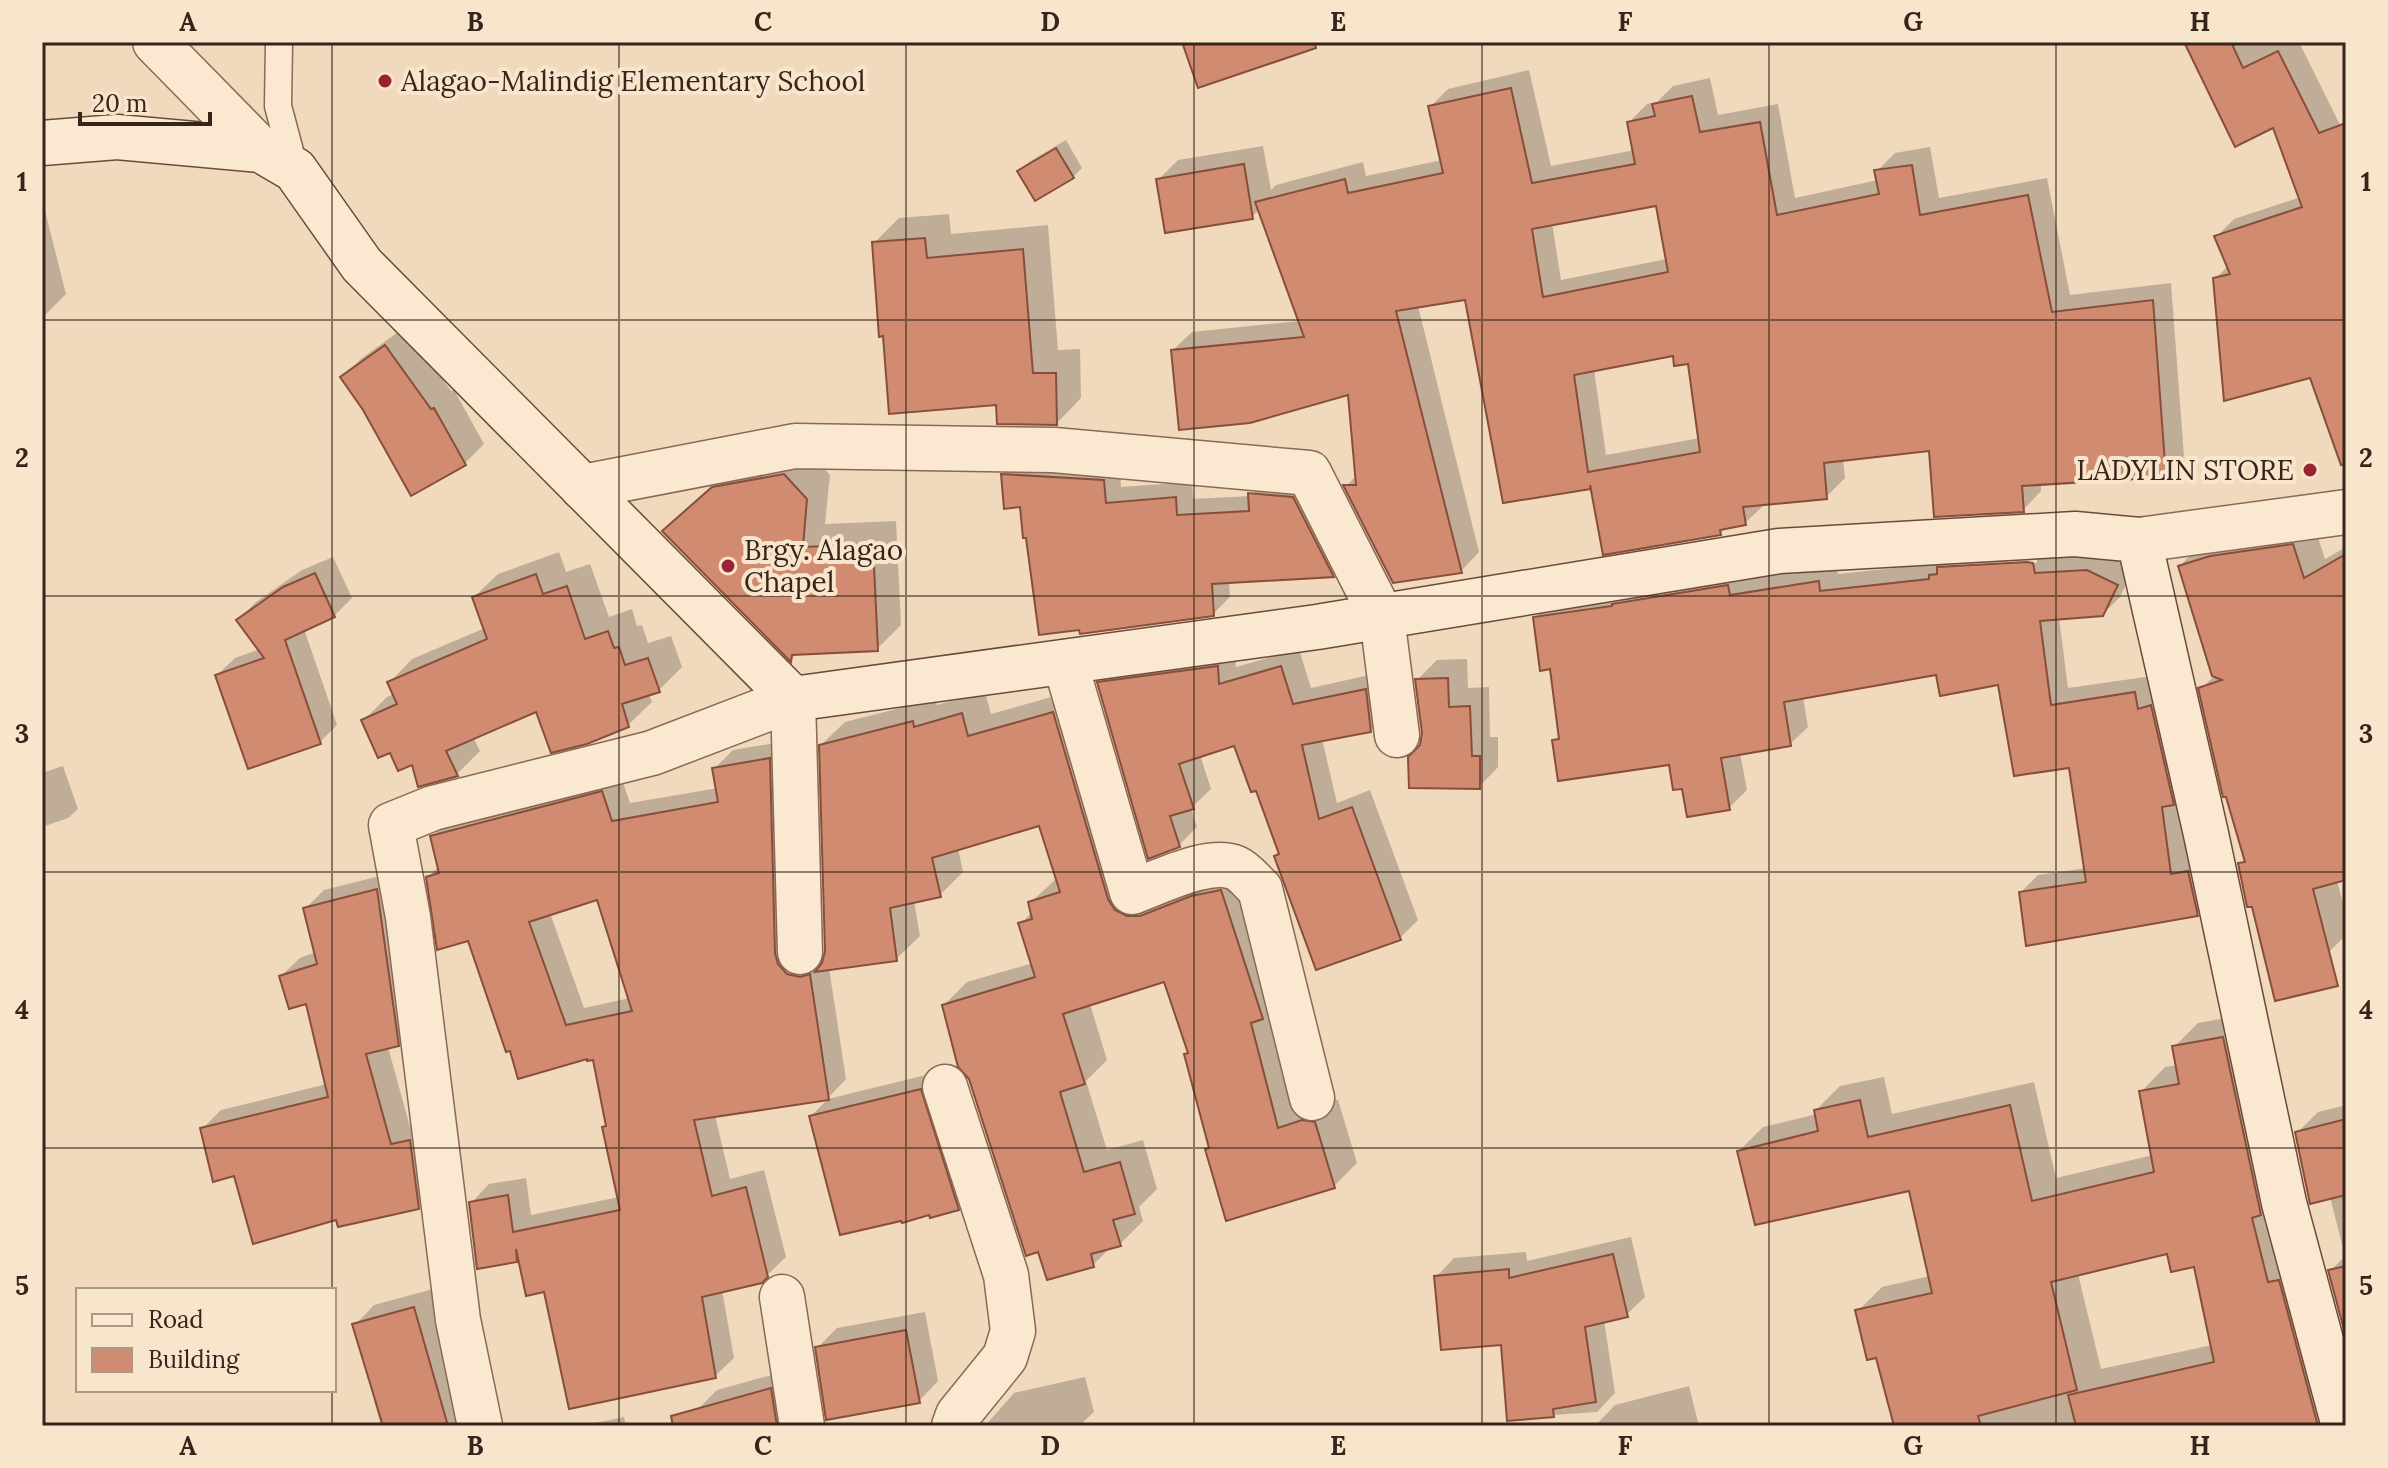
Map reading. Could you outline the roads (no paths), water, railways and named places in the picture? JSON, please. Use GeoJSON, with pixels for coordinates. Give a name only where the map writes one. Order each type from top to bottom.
{"type":"FeatureCollection","features":[{"type":"Feature","properties":{"kind":"street"},"geometry":{"type":"LineString","coordinates":[[155,42],[278,160],[362,265],[793,699],[800,952]]}},
{"type":"Feature","properties":{"kind":"street"},"geometry":{"type":"LineString","coordinates":[[42,143],[117,137],[278,160]]}},
{"type":"Feature","properties":{"kind":"street"},"geometry":{"type":"LineString","coordinates":[[582,487],[795,446],[1054,450],[1309,473],[1382,617],[1397,735]]}},
{"type":"Feature","properties":{"kind":"street"},"geometry":{"type":"LineString","coordinates":[[480,1426],[458,1320],[408,917],[391,825],[433,808],[652,753],[793,699],[1382,617],[1779,551],[2075,534],[2139,540],[2346,512]]}},
{"type":"Feature","properties":{"kind":"street"},"geometry":{"type":"LineString","coordinates":[[2139,540],[2206,834],[2284,1203],[2344,1426]]}},
{"type":"Feature","properties":{"kind":"street"},"geometry":{"type":"LineString","coordinates":[[1065,662],[1132,892],[1205,866],[1227,865],[1239,869],[1260,889],[1312,1098]]}},
{"type":"Feature","properties":{"kind":"street"},"geometry":{"type":"LineString","coordinates":[[945,1087],[1006,1275],[1013,1331],[1005,1357],[958,1415],[954,1426]]}},
{"type":"Feature","properties":{"kind":"street"},"geometry":{"type":"LineString","coordinates":[[782,1297],[802,1426]]}},
{"type":"Feature","properties":{"kind":"lane"},"geometry":{"type":"LineString","coordinates":[[278,160],[279,42]]}},
{"type":"Feature","properties":{"kind":"place","name":"Alagao-Malindig Elementary School"},"geometry":{"type":"Point","coordinates":[385,81]}},
{"type":"Feature","properties":{"kind":"place","name":"LADYLIN STORE"},"geometry":{"type":"Point","coordinates":[2310,470]}},
{"type":"Feature","properties":{"kind":"place","name":"Brgy. Alagao Chapel"},"geometry":{"type":"Point","coordinates":[728,566]}}]}
